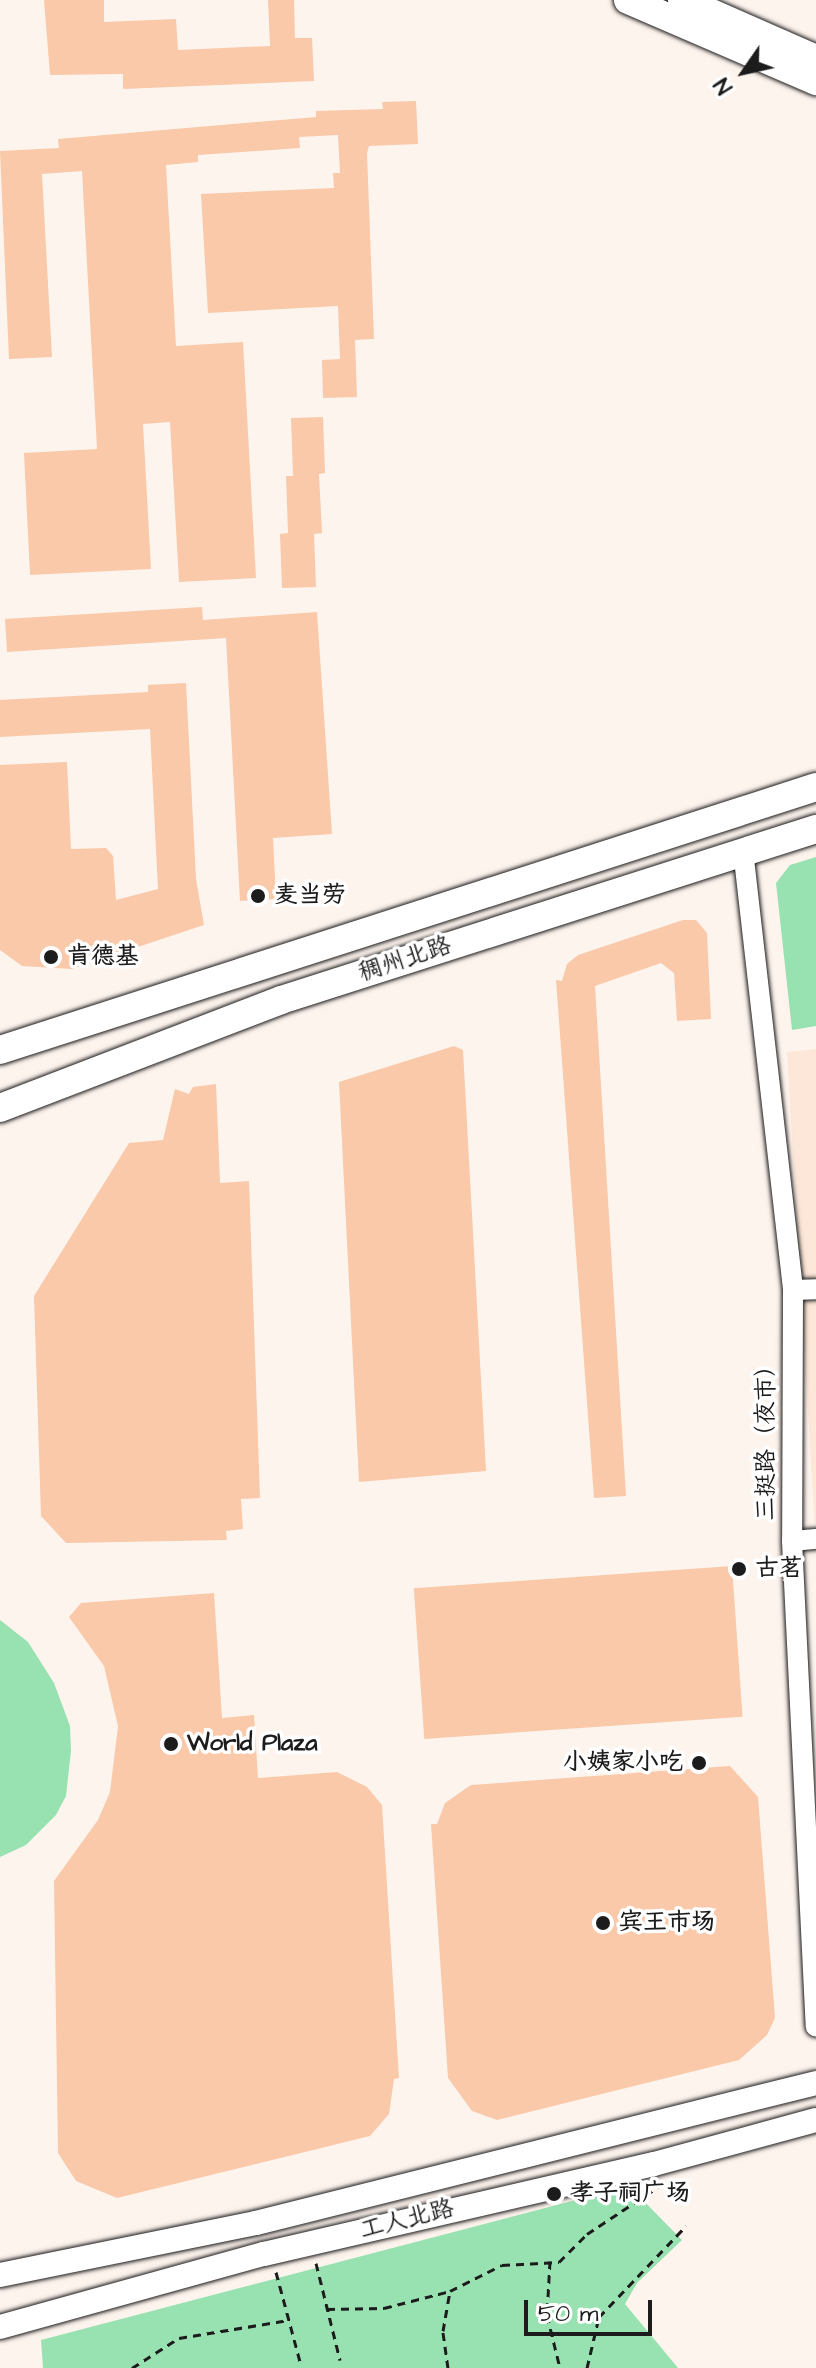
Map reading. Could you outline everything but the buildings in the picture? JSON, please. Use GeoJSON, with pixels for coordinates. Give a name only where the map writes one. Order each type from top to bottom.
{"type":"FeatureCollection","features":[{"type":"Feature","properties":{"kind":"main road"},"geometry":{"type":"LineString","coordinates":[[628,0],[816,81]]}},
{"type":"Feature","properties":{"kind":"main road"},"geometry":{"type":"LineString","coordinates":[[682,0],[816,59]]}},
{"type":"Feature","properties":{"kind":"main road","name":"稠州北路"},"geometry":{"type":"LineString","coordinates":[[0,1050],[816,787]]}},
{"type":"Feature","properties":{"kind":"main road","name":"稠州北路"},"geometry":{"type":"LineString","coordinates":[[0,1108],[281,1000],[816,829]]}},
{"type":"Feature","properties":{"kind":"street","name":"三挺路（夜市）"},"geometry":{"type":"LineString","coordinates":[[743,850],[793,1290],[792,1541],[808,1744],[816,2026]]}},
{"type":"Feature","properties":{"kind":"street"},"geometry":{"type":"LineString","coordinates":[[793,1290],[816,1289]]}},
{"type":"Feature","properties":{"kind":"street"},"geometry":{"type":"LineString","coordinates":[[792,1541],[816,1539]]}},
{"type":"Feature","properties":{"kind":"street","name":"工人北路"},"geometry":{"type":"LineString","coordinates":[[0,2275],[272,2220],[816,2083]]}},
{"type":"Feature","properties":{"kind":"street","name":"工人北路"},"geometry":{"type":"LineString","coordinates":[[0,2327],[270,2253],[654,2164],[816,2119]]}},
{"type":"Feature","properties":{"kind":"path"},"geometry":{"type":"LineString","coordinates":[[327,2309],[384,2308],[450,2291],[502,2265],[566,2258],[587,2234],[664,2183]]}},
{"type":"Feature","properties":{"kind":"path"},"geometry":{"type":"LineString","coordinates":[[587,2368],[599,2317],[686,2226]]}},
{"type":"Feature","properties":{"kind":"path"},"geometry":{"type":"LineString","coordinates":[[311,2243],[340,2360]]}},
{"type":"Feature","properties":{"kind":"path"},"geometry":{"type":"LineString","coordinates":[[270,2253],[301,2365]]}},
{"type":"Feature","properties":{"kind":"path"},"geometry":{"type":"LineString","coordinates":[[550,2261],[547,2315],[560,2368]]}},
{"type":"Feature","properties":{"kind":"path"},"geometry":{"type":"LineString","coordinates":[[448,2368],[443,2331],[450,2291]]}},
{"type":"Feature","properties":{"kind":"path"},"geometry":{"type":"LineString","coordinates":[[132,2368],[179,2338],[289,2320]]}},
{"type":"Feature","properties":{"kind":"shaded area"},"geometry":{"type":"Polygon","coordinates":[[[816,1049],[816,1549],[787,1052],[816,1049]]]}},
{"type":"Feature","properties":{"kind":"green space"},"geometry":{"type":"Polygon","coordinates":[[[816,857],[816,1026],[792,1030],[776,883],[790,865],[816,857]]]}},
{"type":"Feature","properties":{"kind":"green space"},"geometry":{"type":"Polygon","coordinates":[[[0,1620],[28,1642],[54,1683],[70,1726],[71,1751],[66,1796],[56,1815],[26,1845],[0,1857],[0,1620]]]}},
{"type":"Feature","properties":{"kind":"green space"},"geometry":{"type":"Polygon","coordinates":[[[629,2186],[682,2240],[637,2283],[625,2304],[678,2368],[43,2368],[41,2340],[629,2186]]]}},
{"type":"Feature","properties":{"kind":"place","name":"麦当劳"},"geometry":{"type":"Point","coordinates":[258,896]}},
{"type":"Feature","properties":{"kind":"place","name":"肯德基"},"geometry":{"type":"Point","coordinates":[51,957]}},
{"type":"Feature","properties":{"kind":"place","name":"古茗"},"geometry":{"type":"Point","coordinates":[739,1569]}},
{"type":"Feature","properties":{"kind":"place","name":"World Plaza"},"geometry":{"type":"Point","coordinates":[171,1744]}},
{"type":"Feature","properties":{"kind":"place","name":"小姨家小吃"},"geometry":{"type":"Point","coordinates":[699,1763]}},
{"type":"Feature","properties":{"kind":"place","name":"宾王市场"},"geometry":{"type":"Point","coordinates":[603,1923]}},
{"type":"Feature","properties":{"kind":"place","name":"孝子祠广场"},"geometry":{"type":"Point","coordinates":[554,2194]}}]}
